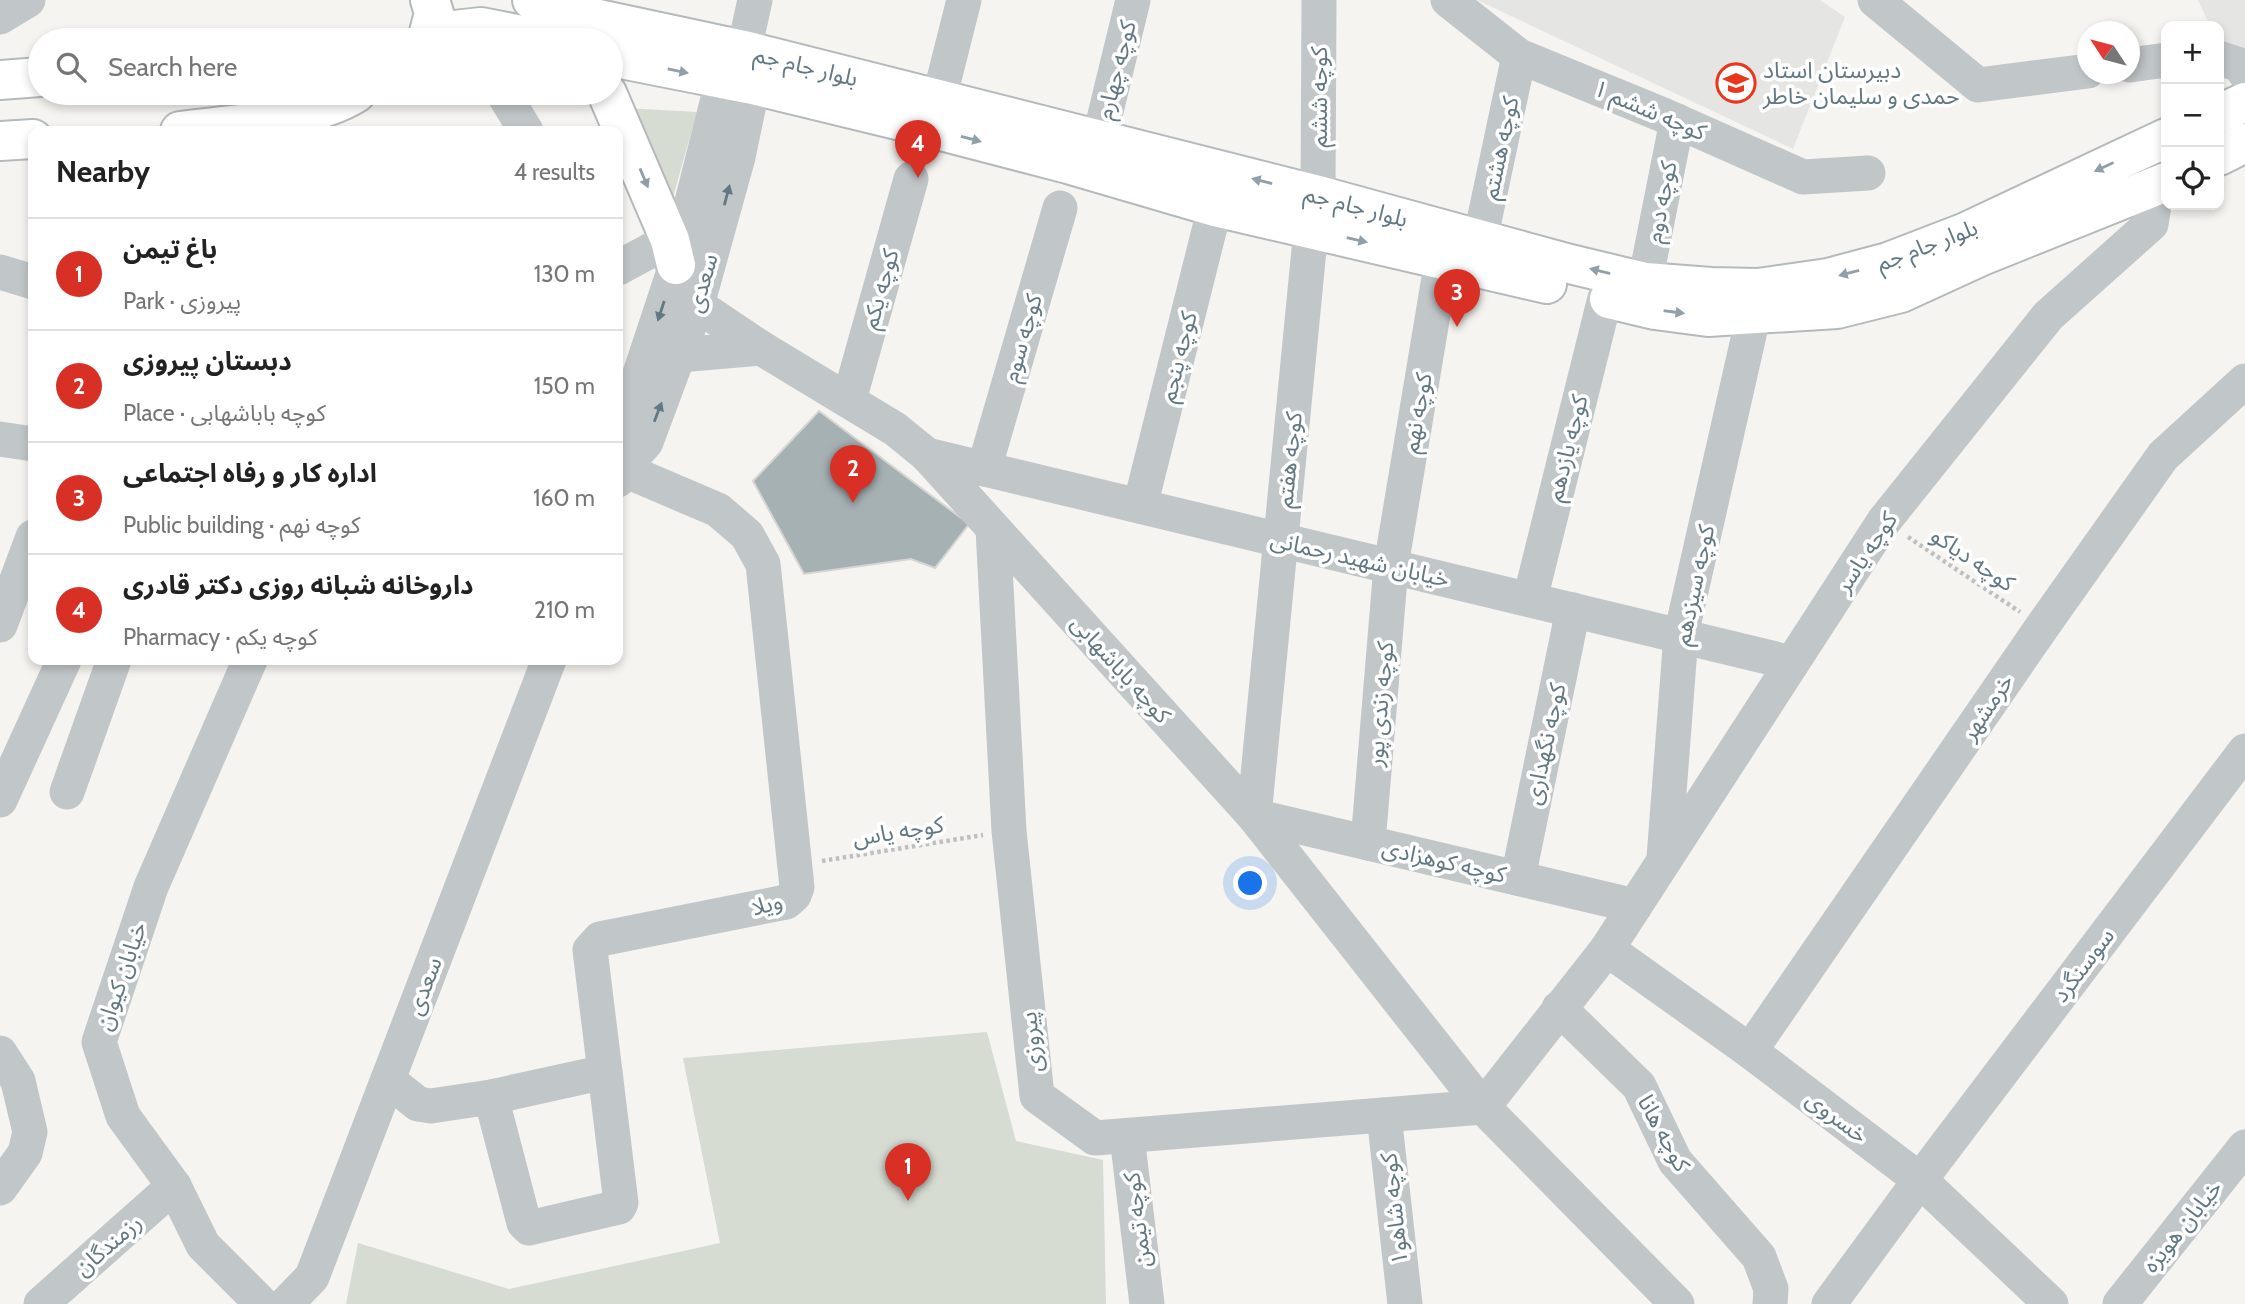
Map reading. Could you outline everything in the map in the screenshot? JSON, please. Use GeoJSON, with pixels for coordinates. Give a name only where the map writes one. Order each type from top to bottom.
{"type":"FeatureCollection","features":[{"type":"Feature","properties":{"kind":"main road"},"geometry":{"type":"LineString","coordinates":[[430,0],[435,13],[430,28]]}},
{"type":"Feature","properties":{"kind":"main road","name":"بلوار جام جم"},"geometry":{"type":"LineString","coordinates":[[532,0],[612,28]]}},
{"type":"Feature","properties":{"kind":"main road","name":"بلوار جام جم"},"geometry":{"type":"LineString","coordinates":[[623,32],[740,71],[926,127],[1068,164],[1215,207],[1315,212],[1480,240],[1646,282],[1711,287],[1758,288],[1828,278],[1888,262],[1966,232],[2161,140]]}},
{"type":"Feature","properties":{"kind":"main road","name":"بلوار جام جم"},"geometry":{"type":"LineString","coordinates":[[623,58],[740,71],[939,99],[1099,140],[1315,212],[1442,260],[1655,310],[1708,317],[1837,309],[1901,293],[1984,255],[2161,184]]}},
{"type":"Feature","properties":{"kind":"main road"},"geometry":{"type":"LineString","coordinates":[[0,80],[28,78]]}},
{"type":"Feature","properties":{"kind":"main road"},"geometry":{"type":"LineString","coordinates":[[2224,112],[2245,102]]}},
{"type":"Feature","properties":{"kind":"main road"},"geometry":{"type":"LineString","coordinates":[[612,105],[621,126]]}},
{"type":"Feature","properties":{"kind":"main road"},"geometry":{"type":"LineString","coordinates":[[218,126],[341,109]]}},
{"type":"Feature","properties":{"kind":"main road"},"geometry":{"type":"LineString","coordinates":[[623,132],[673,253]]}},
{"type":"Feature","properties":{"kind":"main road"},"geometry":{"type":"LineString","coordinates":[[0,141],[28,139]]}},
{"type":"Feature","properties":{"kind":"main road"},"geometry":{"type":"LineString","coordinates":[[2224,154],[2245,143]]}},
{"type":"Feature","properties":{"kind":"street"},"geometry":{"type":"LineString","coordinates":[[0,17],[28,0]]}},
{"type":"Feature","properties":{"kind":"street"},"geometry":{"type":"LineString","coordinates":[[740,71],[755,0]]}},
{"type":"Feature","properties":{"kind":"street"},"geometry":{"type":"LineString","coordinates":[[939,99],[964,0]]}},
{"type":"Feature","properties":{"kind":"street","name":"کوچه چهارم"},"geometry":{"type":"LineString","coordinates":[[1099,140],[1133,0]]}},
{"type":"Feature","properties":{"kind":"street","name":"کوچه ششم"},"geometry":{"type":"LineString","coordinates":[[1315,212],[1319,0]]}},
{"type":"Feature","properties":{"kind":"street","name":"کوچه ششم ۱"},"geometry":{"type":"LineString","coordinates":[[1448,0],[1519,56],[1677,121],[1803,177],[1868,173]]}},
{"type":"Feature","properties":{"kind":"street"},"geometry":{"type":"LineString","coordinates":[[1875,0],[1978,85],[2077,72]]}},
{"type":"Feature","properties":{"kind":"street","name":"کوچه هشتم"},"geometry":{"type":"LineString","coordinates":[[1480,240],[1519,56]]}},
{"type":"Feature","properties":{"kind":"street"},"geometry":{"type":"LineString","coordinates":[[2224,60],[2240,65],[2245,73]]}},
{"type":"Feature","properties":{"kind":"street"},"geometry":{"type":"LineString","coordinates":[[2140,64],[2161,61]]}},
{"type":"Feature","properties":{"kind":"street","name":"سعدی"},"geometry":{"type":"LineString","coordinates":[[623,424],[673,253],[740,71]]}},
{"type":"Feature","properties":{"kind":"street","name":"سعدی"},"geometry":{"type":"LineString","coordinates":[[623,471],[646,442],[697,305],[737,157],[740,71]]}},
{"type":"Feature","properties":{"kind":"street","name":"کوچه دوم"},"geometry":{"type":"LineString","coordinates":[[1646,282],[1677,121]]}},
{"type":"Feature","properties":{"kind":"street","name":"کوچه یکم"},"geometry":{"type":"LineString","coordinates":[[849,400],[911,179]]}},
{"type":"Feature","properties":{"kind":"street","name":"کوچه یاسر"},"geometry":{"type":"LineString","coordinates":[[1483,1107],[1607,949],[1884,521],[2048,316],[2151,224],[2161,188]]}},
{"type":"Feature","properties":{"kind":"street","name":"کوچه پنجم"},"geometry":{"type":"LineString","coordinates":[[1140,506],[1215,207]]}},
{"type":"Feature","properties":{"kind":"street","name":"کوچه سوم"},"geometry":{"type":"LineString","coordinates":[[984,469],[1060,208]]}},
{"type":"Feature","properties":{"kind":"street","name":"کوچه هفتم"},"geometry":{"type":"LineString","coordinates":[[1254,816],[1315,212]]}},
{"type":"Feature","properties":{"kind":"street"},"geometry":{"type":"LineString","coordinates":[[623,267],[673,253]]}},
{"type":"Feature","properties":{"kind":"street","name":"کوچه نهم"},"geometry":{"type":"LineString","coordinates":[[1391,566],[1442,260]]}},
{"type":"Feature","properties":{"kind":"street"},"geometry":{"type":"LineString","coordinates":[[0,272],[28,280]]}},
{"type":"Feature","properties":{"kind":"street","name":"کوچه یازدهم"},"geometry":{"type":"LineString","coordinates":[[1530,599],[1605,298]]}},
{"type":"Feature","properties":{"kind":"street","name":"کوچه باباشهابی"},"geometry":{"type":"LineString","coordinates":[[697,305],[761,348],[895,429],[927,455],[1254,816],[1483,1107],[1677,1304]]}},
{"type":"Feature","properties":{"kind":"street","name":"کوچه سیزدهم"},"geometry":{"type":"LineString","coordinates":[[1664,861],[1681,635],[1754,313]]}},
{"type":"Feature","properties":{"kind":"street"},"geometry":{"type":"LineString","coordinates":[[679,355],[761,348]]}},
{"type":"Feature","properties":{"kind":"street","name":"خرمشهر"},"geometry":{"type":"LineString","coordinates":[[1750,1051],[2163,456],[2245,380]]}},
{"type":"Feature","properties":{"kind":"street","name":"خیابان شهید رحمانی"},"geometry":{"type":"LineString","coordinates":[[927,455],[1792,663]]}},
{"type":"Feature","properties":{"kind":"street","name":"ویلا"},"geometry":{"type":"LineString","coordinates":[[605,1072],[590,950],[594,943],[600,939],[786,902],[794,895],[797,887],[763,564],[747,535],[718,510],[623,476]]}},
{"type":"Feature","properties":{"kind":"street","name":"پیروزی"},"geometry":{"type":"LineString","coordinates":[[993,528],[1009,831],[1037,1096],[1095,1138],[1483,1107]]}},
{"type":"Feature","properties":{"kind":"street"},"geometry":{"type":"LineString","coordinates":[[0,625],[28,550]]}},
{"type":"Feature","properties":{"kind":"street","name":"کوچه زندی پور"},"geometry":{"type":"LineString","coordinates":[[1368,843],[1391,566]]}},
{"type":"Feature","properties":{"kind":"street","name":"کوچه نگهداری"},"geometry":{"type":"LineString","coordinates":[[1518,878],[1573,610]]}},
{"type":"Feature","properties":{"kind":"street"},"geometry":{"type":"LineString","coordinates":[[0,800],[62,665]]}},
{"type":"Feature","properties":{"kind":"street"},"geometry":{"type":"LineString","coordinates":[[67,792],[112,665]]}},
{"type":"Feature","properties":{"kind":"street","name":"خیابان کیوان"},"geometry":{"type":"LineString","coordinates":[[248,665],[151,887],[99,1042],[122,1116],[174,1186],[203,1245],[262,1304]]}},
{"type":"Feature","properties":{"kind":"street","name":"سعدی"},"geometry":{"type":"LineString","coordinates":[[286,1304],[312,1277],[547,665]]}},
{"type":"Feature","properties":{"kind":"street","name":"سوسنگرد"},"geometry":{"type":"LineString","coordinates":[[1829,1304],[2245,751]]}},
{"type":"Feature","properties":{"kind":"street","name":"کوچه کوهزادی"},"geometry":{"type":"LineString","coordinates":[[1254,816],[1635,906]]}},
{"type":"Feature","properties":{"kind":"street","name":"خسروی"},"geometry":{"type":"LineString","coordinates":[[1607,949],[1750,1051],[1920,1180],[2051,1304]]}},
{"type":"Feature","properties":{"kind":"street","name":"کوچه هانا"},"geometry":{"type":"LineString","coordinates":[[1559,1008],[1639,1086],[1675,1161],[1759,1257],[1771,1289],[1770,1304]]}},
{"type":"Feature","properties":{"kind":"street"},"geometry":{"type":"LineString","coordinates":[[0,1053],[18,1081],[30,1132],[25,1153],[0,1188]]}},
{"type":"Feature","properties":{"kind":"street"},"geometry":{"type":"LineString","coordinates":[[388,1080],[424,1106],[491,1097],[605,1072],[621,1203],[619,1207],[530,1228],[524,1223],[491,1097]]}},
{"type":"Feature","properties":{"kind":"street","name":"کوچه شاهو۱"},"geometry":{"type":"LineString","coordinates":[[1384,1115],[1405,1304]]}},
{"type":"Feature","properties":{"kind":"street","name":"کوچه تیمن"},"geometry":{"type":"LineString","coordinates":[[1126,1136],[1147,1304]]}},
{"type":"Feature","properties":{"kind":"street","name":"خیابان هویزه"},"geometry":{"type":"LineString","coordinates":[[2120,1304],[2245,1147]]}},
{"type":"Feature","properties":{"kind":"street","name":"رزمندگان"},"geometry":{"type":"LineString","coordinates":[[41,1304],[174,1186]]}},
{"type":"Feature","properties":{"kind":"path","name":"کوچه دیاکو"},"geometry":{"type":"LineString","coordinates":[[1884,521],[2042,627]]}},
{"type":"Feature","properties":{"kind":"path","name":"کوچه یاس"},"geometry":{"type":"LineString","coordinates":[[793,865],[1009,831]]}},
{"type":"Feature","properties":{"kind":"shaded area","name":"دبیرستان استاد حمدی و سلیمان خاطر"},"geometry":{"type":"Polygon","coordinates":[[[1477,0],[1820,0],[1845,17],[1793,149],[1477,0]]]}},
{"type":"Feature","properties":{"kind":"shaded area"},"geometry":{"type":"Polygon","coordinates":[[[2198,0],[2245,0],[2245,61],[2224,50],[2224,21],[2208,21],[2198,0]]]}},
{"type":"Feature","properties":{"kind":"shaded area"},"geometry":{"type":"Polygon","coordinates":[[[625,108],[697,112],[673,197],[625,108]]]}},
{"type":"Feature","properties":{"kind":"shaded area"},"geometry":{"type":"Polygon","coordinates":[[[987,1032],[1016,1141],[1103,1160],[1106,1304],[346,1304],[358,1243],[509,1289],[720,1243],[683,1058],[987,1032]]]}},
{"type":"Feature","properties":{"kind":"building"},"geometry":{"type":"Polygon","coordinates":[[[819,411],[969,524],[935,568],[911,559],[804,574],[753,481],[819,411]]]}},
{"type":"Feature","properties":{"kind":"place","name":"دبیرستان استاد حمدی و سلیمان خاطر"},"geometry":{"type":"Point","coordinates":[1736,83]}},
{"type":"Feature","properties":{"kind":"place","name":"داروخانه شبانه روزی دکتر قادری"},"geometry":{"type":"Point","coordinates":[918,178]}},
{"type":"Feature","properties":{"kind":"place","name":"اداره کار و رفاه اجتماعی"},"geometry":{"type":"Point","coordinates":[1457,327]}},
{"type":"Feature","properties":{"kind":"place","name":"دبستان پیروزی"},"geometry":{"type":"Point","coordinates":[853,503]}},
{"type":"Feature","properties":{"kind":"place","name":"باغ تیمن"},"geometry":{"type":"Point","coordinates":[908,1201]}}]}
